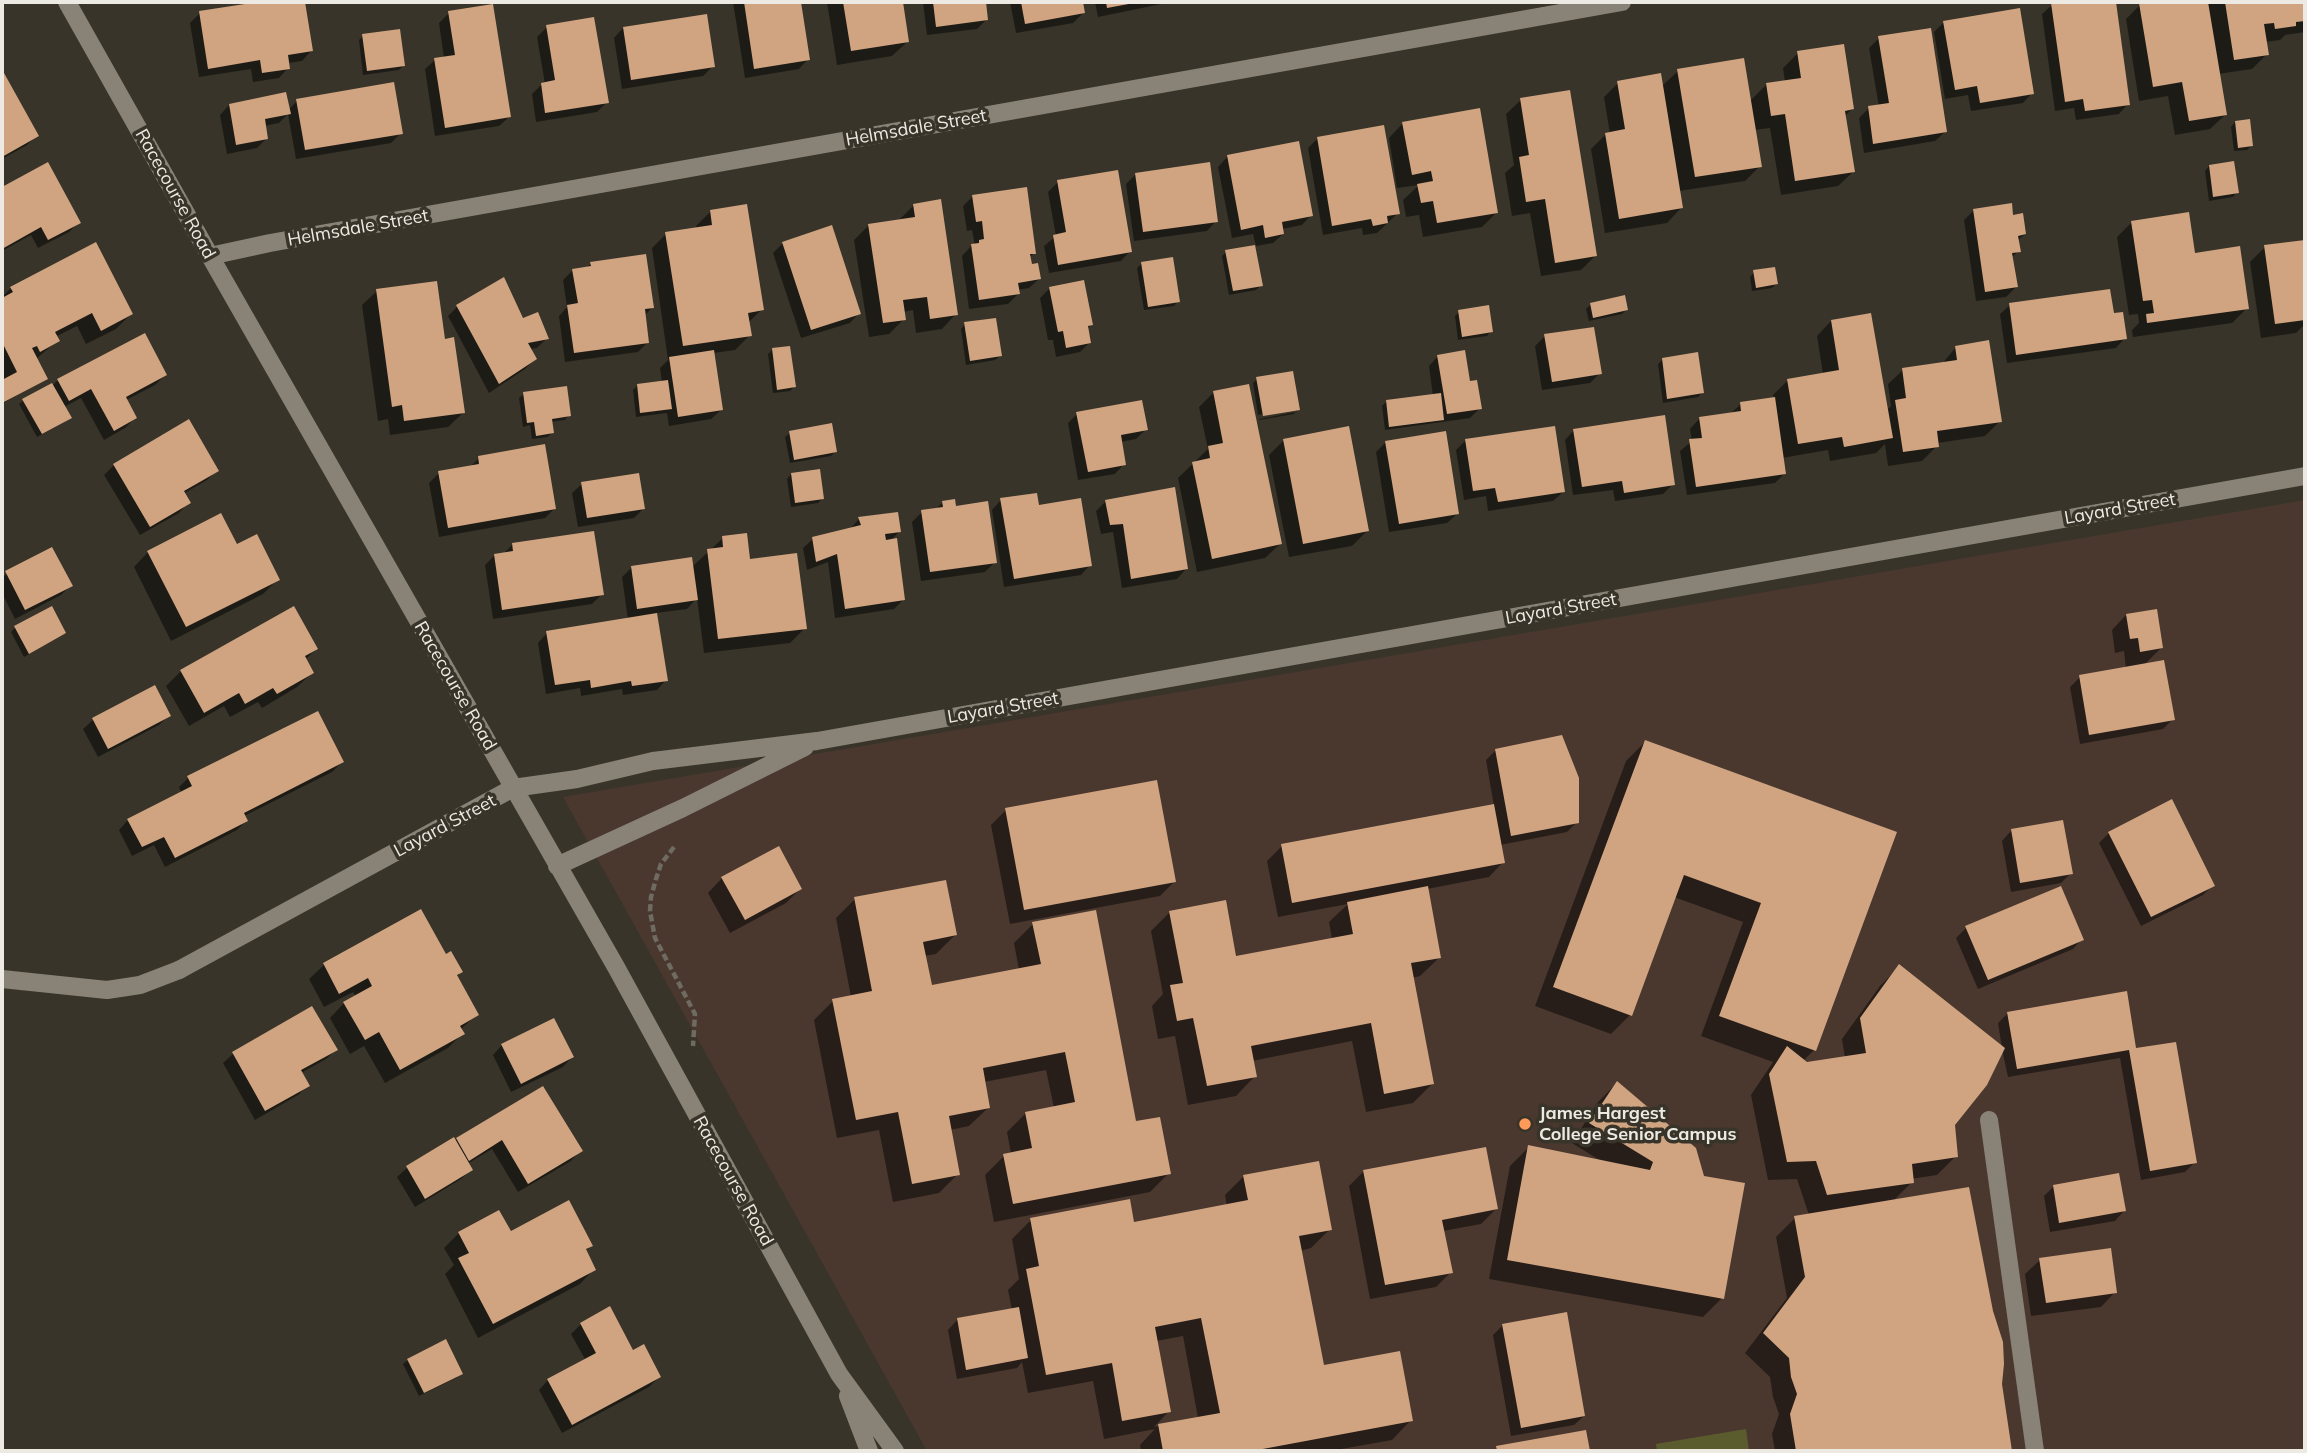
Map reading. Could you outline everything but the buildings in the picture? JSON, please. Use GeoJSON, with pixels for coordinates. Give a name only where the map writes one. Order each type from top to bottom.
{"type":"FeatureCollection","features":[{"type":"Feature","properties":{"kind":"street","name":"Racecourse Road"},"geometry":{"type":"LineString","coordinates":[[67,2],[622,978],[839,1374],[895,1451]]}},
{"type":"Feature","properties":{"kind":"street","name":"Helmsdale Street"},"geometry":{"type":"LineString","coordinates":[[210,256],[270,243],[1622,2]]}},
{"type":"Feature","properties":{"kind":"street","name":"Layard Street"},"geometry":{"type":"LineString","coordinates":[[2,979],[107,990],[140,985],[179,970],[513,788],[577,779],[653,761],[817,741],[2305,476]]}},
{"type":"Feature","properties":{"kind":"street","name":"Layard Street"},"geometry":{"type":"LineString","coordinates":[[557,866],[683,808],[817,741]]}},
{"type":"Feature","properties":{"kind":"street"},"geometry":{"type":"LineString","coordinates":[[1989,1120],[2035,1451]]}},
{"type":"Feature","properties":{"kind":"street","name":"Racecourse Road"},"geometry":{"type":"LineString","coordinates":[[839,1374],[869,1451]]}},
{"type":"Feature","properties":{"kind":"path"},"geometry":{"type":"LineString","coordinates":[[676,845],[661,864],[651,897],[650,911],[655,939],[695,1014],[693,1049]]}},
{"type":"Feature","properties":{"kind":"shaded area","name":"James Hargest College Senior Campus"},"geometry":{"type":"Polygon","coordinates":[[[2305,500],[2305,1451],[927,1451],[563,797],[2305,500]]]}},
{"type":"Feature","properties":{"kind":"shaded area"},"geometry":{"type":"Polygon","coordinates":[[[1746,1429],[1749,1451],[1657,1451],[1656,1444],[1746,1429]]]}},
{"type":"Feature","properties":{"kind":"place","name":"James Hargest College Senior Campus"},"geometry":{"type":"Point","coordinates":[1525,1124]}}]}
